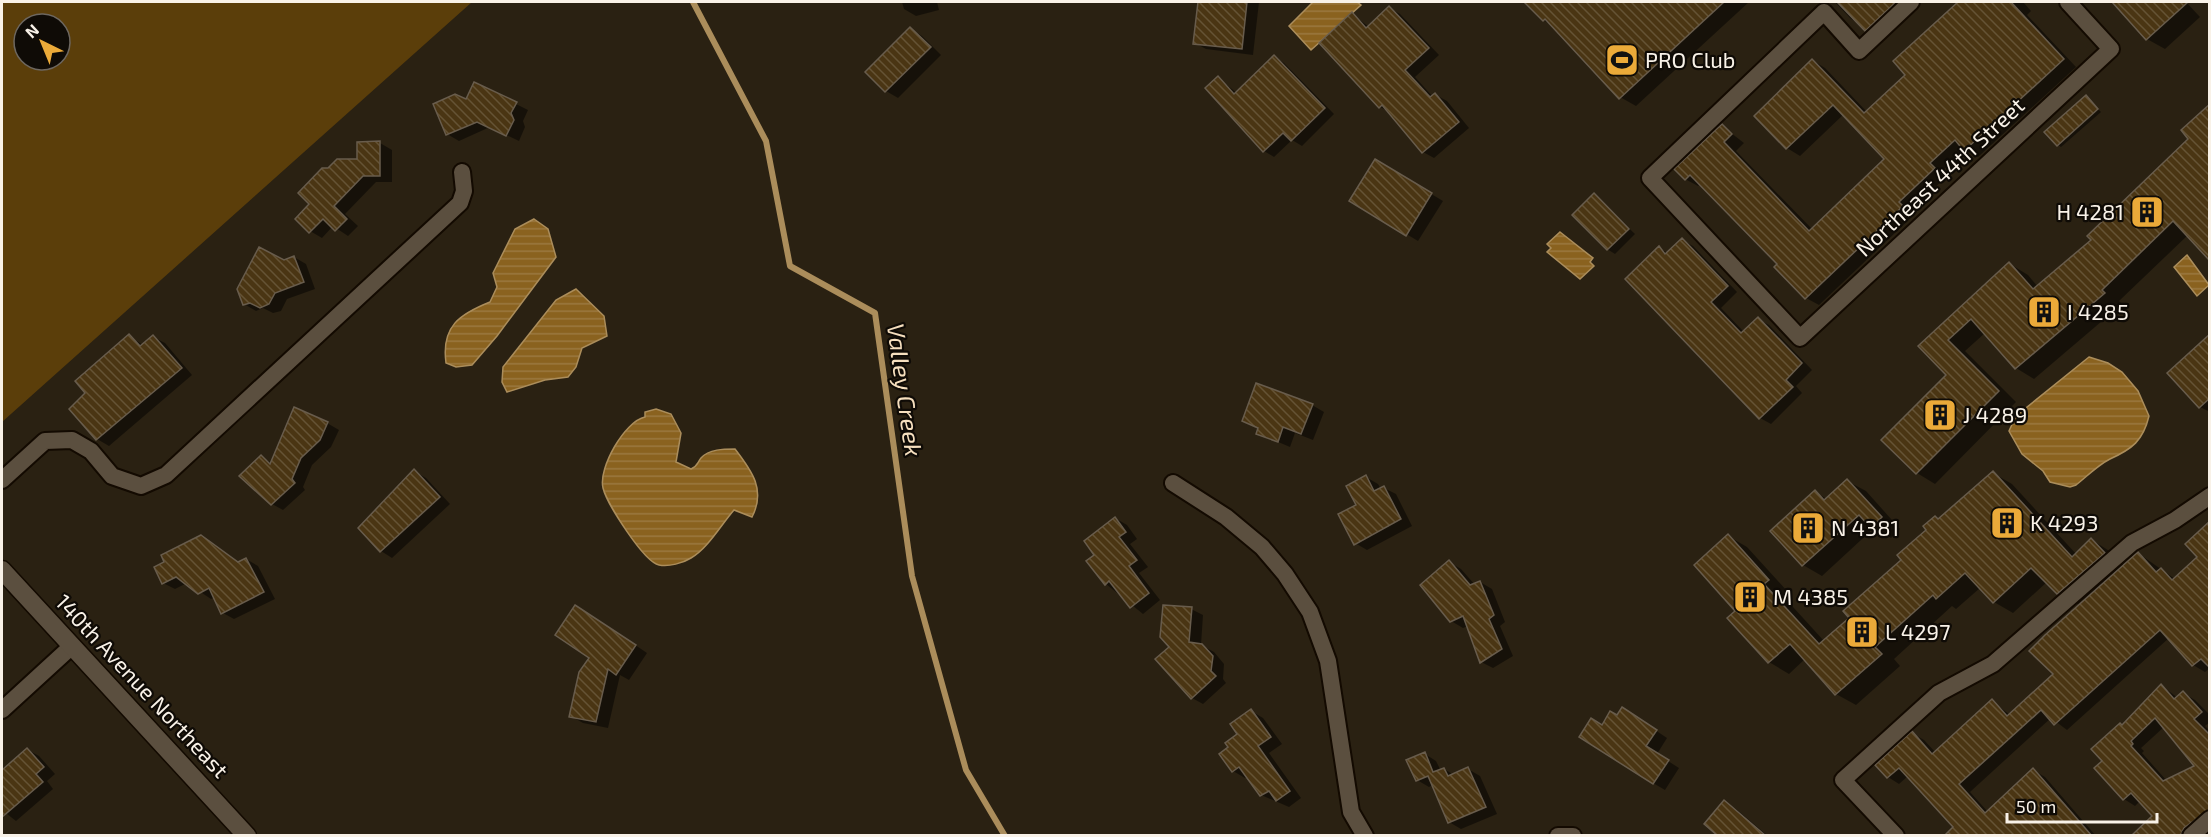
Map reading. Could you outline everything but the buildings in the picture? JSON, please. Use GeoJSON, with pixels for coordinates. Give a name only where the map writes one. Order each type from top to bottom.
{"type":"FeatureCollection","features":[{"type":"Feature","properties":{"kind":"street","name":"Northeast 44th Street"},"geometry":{"type":"LineString","coordinates":[[1911,2],[1859,51],[1824,12],[1650,178],[1800,338],[2111,49],[2067,2]]}},
{"type":"Feature","properties":{"kind":"street"},"geometry":{"type":"LineString","coordinates":[[2,480],[45,441],[72,440],[91,451],[112,476],[141,486],[166,475],[460,203],[464,191],[462,172]]}},
{"type":"Feature","properties":{"kind":"street"},"geometry":{"type":"LineString","coordinates":[[1173,483],[1226,517],[1262,548],[1285,574],[1310,612],[1328,661],[1351,812],[1365,836]]}},
{"type":"Feature","properties":{"kind":"street"},"geometry":{"type":"LineString","coordinates":[[1896,836],[1843,780],[1939,693],[2003,658],[2132,543],[2175,520],[2210,496]]}},
{"type":"Feature","properties":{"kind":"street","name":"140th Avenue Northeast"},"geometry":{"type":"LineString","coordinates":[[2,570],[247,836]]}},
{"type":"Feature","properties":{"kind":"street"},"geometry":{"type":"LineString","coordinates":[[2,710],[72,646]]}},
{"type":"Feature","properties":{"kind":"street"},"geometry":{"type":"LineString","coordinates":[[2191,836],[2210,819]]}},
{"type":"Feature","properties":{"kind":"street"},"geometry":{"type":"LineString","coordinates":[[1558,836],[1573,836]]}},
{"type":"Feature","properties":{"kind":"shaded area"},"geometry":{"type":"Polygon","coordinates":[[[2,2],[472,2],[2,422],[2,2]]]}},
{"type":"Feature","properties":{"kind":"shaded area"},"geometry":{"type":"Polygon","coordinates":[[[1313,2],[1357,2],[1361,5],[1311,50],[1289,26],[1313,2]]]}},
{"type":"Feature","properties":{"kind":"shaded area"},"geometry":{"type":"Polygon","coordinates":[[[534,219],[548,229],[556,257],[497,336],[472,365],[456,367],[446,363],[445,350],[450,331],[455,323],[470,311],[490,302],[497,287],[493,273],[515,229],[534,219]]]}},
{"type":"Feature","properties":{"kind":"shaded area"},"geometry":{"type":"Polygon","coordinates":[[[1560,232],[1593,258],[1590,262],[1594,266],[1580,279],[1547,252],[1551,248],[1547,244],[1560,232]]]}},
{"type":"Feature","properties":{"kind":"shaded area"},"geometry":{"type":"Polygon","coordinates":[[[2187,255],[2209,285],[2197,296],[2174,267],[2187,255]]]}},
{"type":"Feature","properties":{"kind":"shaded area"},"geometry":{"type":"Polygon","coordinates":[[[576,289],[604,316],[607,336],[582,348],[576,367],[568,377],[545,380],[507,392],[502,382],[503,367],[556,300],[576,289]]]}},
{"type":"Feature","properties":{"kind":"shaded area"},"geometry":{"type":"Polygon","coordinates":[[[2089,357],[2108,363],[2122,372],[2138,391],[2149,416],[2147,425],[2136,443],[2125,452],[2101,464],[2076,485],[2070,487],[2050,482],[2043,471],[2022,454],[2009,431],[2016,416],[2089,357]]]}},
{"type":"Feature","properties":{"kind":"shaded area"},"geometry":{"type":"Polygon","coordinates":[[[656,409],[671,414],[681,433],[676,462],[691,469],[708,453],[735,449],[752,473],[758,498],[752,517],[734,510],[697,554],[676,564],[667,565],[659,565],[644,554],[619,519],[603,488],[605,469],[615,446],[629,427],[645,417],[645,412],[656,409]]]}},
{"type":"Feature","properties":{"kind":"waterway","name":"Valley Creek"},"geometry":{"type":"LineString","coordinates":[[693,2],[766,141],[790,266],[875,313],[912,576],[966,770],[1005,836]]}},
{"type":"Feature","properties":{"kind":"place","name":"PRO Club"},"geometry":{"type":"Point","coordinates":[1622,60]}},
{"type":"Feature","properties":{"kind":"place","name":"H 4281"},"geometry":{"type":"Point","coordinates":[2147,212]}},
{"type":"Feature","properties":{"kind":"place","name":"I 4285"},"geometry":{"type":"Point","coordinates":[2044,312]}},
{"type":"Feature","properties":{"kind":"place","name":"J 4289"},"geometry":{"type":"Point","coordinates":[1940,415]}},
{"type":"Feature","properties":{"kind":"place","name":"K 4293"},"geometry":{"type":"Point","coordinates":[2007,523]}},
{"type":"Feature","properties":{"kind":"place","name":"N 4381"},"geometry":{"type":"Point","coordinates":[1808,528]}},
{"type":"Feature","properties":{"kind":"place","name":"M 4385"},"geometry":{"type":"Point","coordinates":[1750,597]}},
{"type":"Feature","properties":{"kind":"place","name":"L 4297"},"geometry":{"type":"Point","coordinates":[1862,632]}}]}
